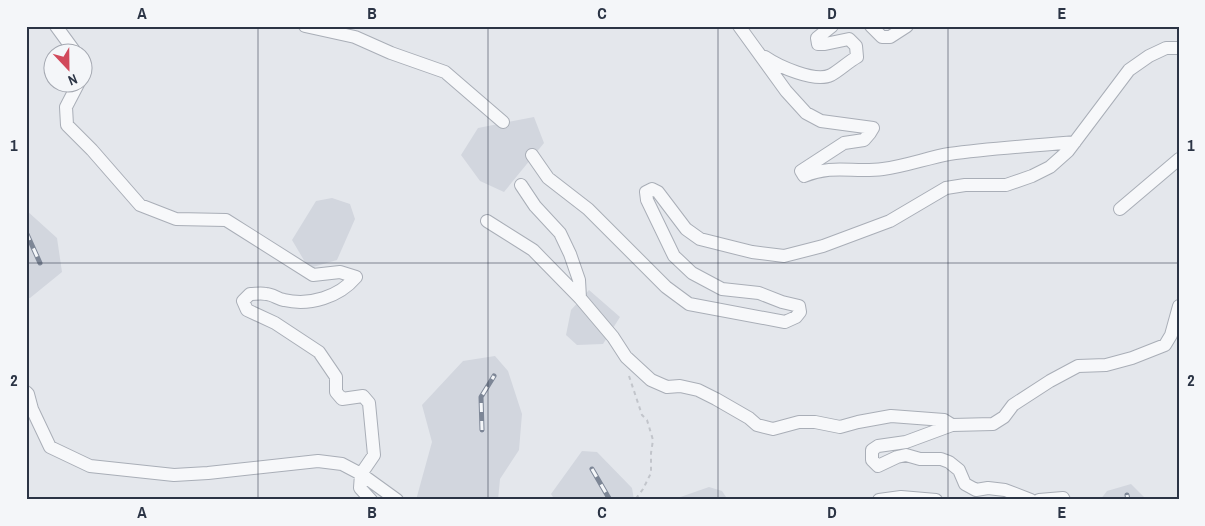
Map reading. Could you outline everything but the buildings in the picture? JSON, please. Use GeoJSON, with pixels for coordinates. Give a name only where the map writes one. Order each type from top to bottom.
{"type":"FeatureCollection","features":[{"type":"Feature","properties":{"kind":"lane"},"geometry":{"type":"LineString","coordinates":[[56,26],[68,42]]}},
{"type":"Feature","properties":{"kind":"lane"},"geometry":{"type":"LineString","coordinates":[[305,26],[355,37],[445,72],[503,122]]}},
{"type":"Feature","properties":{"kind":"lane"},"geometry":{"type":"LineString","coordinates":[[739,26],[786,91],[806,113],[821,121],[873,128],[864,140],[844,143],[802,170],[804,176],[827,169],[843,168],[867,171],[901,167],[944,155],[967,151],[1075,142]]}},
{"type":"Feature","properties":{"kind":"lane"},"geometry":{"type":"LineString","coordinates":[[758,53],[778,65],[799,72],[822,78],[831,75],[857,56],[856,46],[848,38],[818,44],[817,38],[832,26]]}},
{"type":"Feature","properties":{"kind":"lane"},"geometry":{"type":"LineString","coordinates":[[871,26],[882,37],[890,37],[908,26]]}},
{"type":"Feature","properties":{"kind":"lane"},"geometry":{"type":"LineString","coordinates":[[532,156],[548,178],[588,209],[666,287],[689,304],[785,322],[796,317],[800,312],[799,306],[782,302],[759,292],[722,289],[692,273],[674,256],[646,200],[646,192],[652,189],[658,192],[686,229],[700,239],[752,252],[784,256],[823,246],[890,221],[946,188],[965,185],[1006,185],[1032,176],[1050,167],[1068,151],[1129,70],[1149,56],[1166,48],[1179,48]]}},
{"type":"Feature","properties":{"kind":"lane"},"geometry":{"type":"LineString","coordinates":[[74,92],[66,107],[67,125],[92,150],[140,205],[176,219],[226,220],[313,275],[340,272],[356,277],[348,287],[333,295],[315,301],[296,302],[283,300],[267,294],[250,294],[242,301],[247,310],[275,324],[319,352],[336,377],[336,392],[342,399],[363,396],[369,403],[374,455],[361,474],[360,488],[371,500]]}},
{"type":"Feature","properties":{"kind":"lane"},"geometry":{"type":"LineString","coordinates":[[1120,209],[1179,159]]}},
{"type":"Feature","properties":{"kind":"lane"},"geometry":{"type":"LineString","coordinates":[[521,185],[535,206],[560,234],[570,254],[579,280],[580,298]]}},
{"type":"Feature","properties":{"kind":"lane"},"geometry":{"type":"LineString","coordinates":[[486,221],[533,250],[580,298],[626,357],[651,380],[667,387],[680,386],[698,390],[749,418],[757,425],[773,429],[799,422],[840,426],[891,416],[944,420],[952,425]]}},
{"type":"Feature","properties":{"kind":"lane"},"geometry":{"type":"LineString","coordinates":[[1031,500],[1005,490],[988,488],[976,490],[965,484],[959,470],[949,462],[941,459],[920,459],[906,455],[878,466],[872,460],[872,450],[878,446],[906,442],[952,425],[993,424],[1004,417],[1013,405],[1050,381],[1078,366],[1115,363],[1164,345],[1171,336],[1179,306]]}},
{"type":"Feature","properties":{"kind":"lane"},"geometry":{"type":"LineString","coordinates":[[26,392],[28,394],[29,408],[50,447],[90,466],[174,475],[318,461],[342,464],[361,474],[397,500]]}},
{"type":"Feature","properties":{"kind":"lane"},"geometry":{"type":"LineString","coordinates":[[879,500],[901,497],[936,500]]}},
{"type":"Feature","properties":{"kind":"lane"},"geometry":{"type":"LineString","coordinates":[[1039,500],[1063,498],[1064,500]]}},
{"type":"Feature","properties":{"kind":"path"},"geometry":{"type":"LineString","coordinates":[[626,357],[628,373],[642,415],[648,420],[653,440],[651,473],[635,500]]}},
{"type":"Feature","properties":{"kind":"shaded area"},"geometry":{"type":"Polygon","coordinates":[[[534,117],[544,143],[504,192],[480,181],[461,155],[478,128],[534,117]]]}},
{"type":"Feature","properties":{"kind":"shaded area"},"geometry":{"type":"Polygon","coordinates":[[[332,198],[350,204],[355,219],[337,260],[313,267],[305,262],[292,240],[316,201],[332,198]]]}},
{"type":"Feature","properties":{"kind":"shaded area"},"geometry":{"type":"Polygon","coordinates":[[[26,210],[57,238],[62,272],[30,298],[26,298],[26,210]]]}},
{"type":"Feature","properties":{"kind":"shaded area"},"geometry":{"type":"Polygon","coordinates":[[[589,290],[620,317],[603,344],[577,345],[566,335],[571,310],[589,290]]]}},
{"type":"Feature","properties":{"kind":"shaded area"},"geometry":{"type":"Polygon","coordinates":[[[495,356],[508,371],[522,414],[519,450],[500,479],[498,500],[416,500],[432,442],[422,405],[463,361],[495,356]]]}},
{"type":"Feature","properties":{"kind":"shaded area"},"geometry":{"type":"Polygon","coordinates":[[[582,451],[597,452],[632,488],[634,500],[555,500],[551,494],[582,451]]]}},
{"type":"Feature","properties":{"kind":"shaded area"},"geometry":{"type":"Polygon","coordinates":[[[1131,484],[1147,500],[1100,500],[1107,491],[1131,484]]]}},
{"type":"Feature","properties":{"kind":"shaded area"},"geometry":{"type":"Polygon","coordinates":[[[709,487],[722,491],[728,500],[672,500],[709,487]]]}},
{"type":"Feature","properties":{"kind":"railway"},"geometry":{"type":"LineString","coordinates":[[26,232],[40,263]]}},
{"type":"Feature","properties":{"kind":"railway"},"geometry":{"type":"LineString","coordinates":[[482,430],[481,397],[494,376]]}},
{"type":"Feature","properties":{"kind":"railway"},"geometry":{"type":"LineString","coordinates":[[592,469],[610,500]]}},
{"type":"Feature","properties":{"kind":"railway"},"geometry":{"type":"LineString","coordinates":[[1127,495],[1128,500]]}}]}
